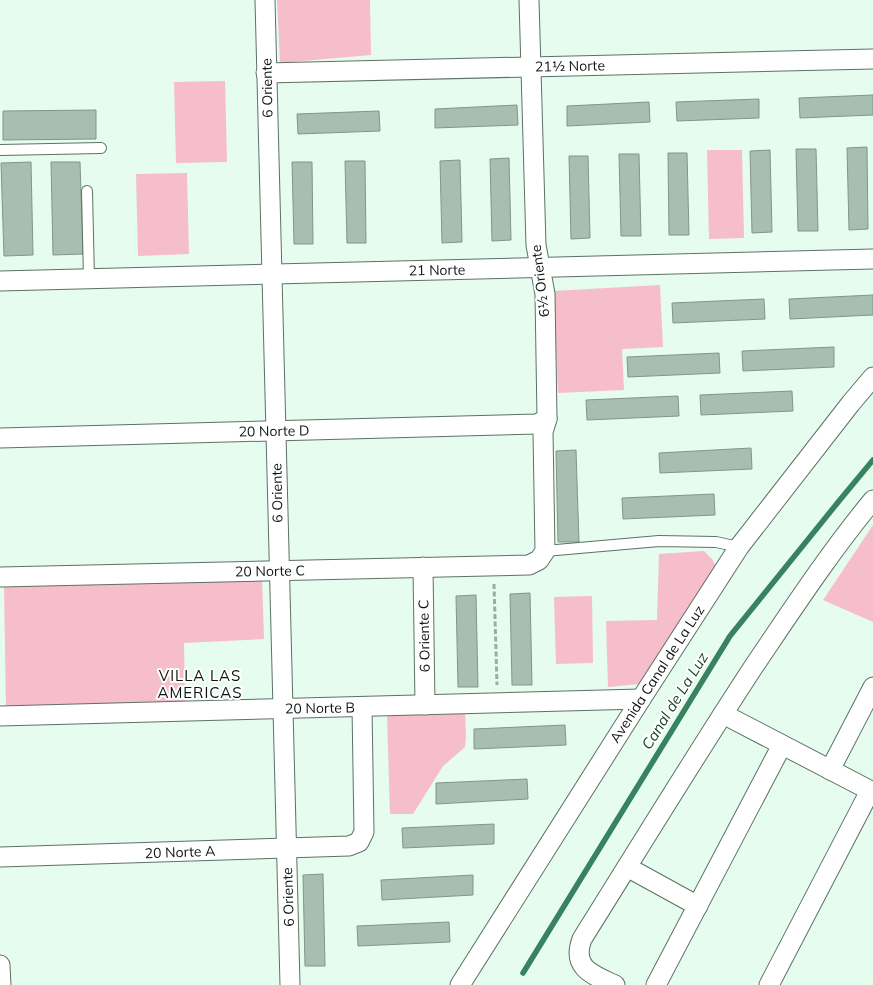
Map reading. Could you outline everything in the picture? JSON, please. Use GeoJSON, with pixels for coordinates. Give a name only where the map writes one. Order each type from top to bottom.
{"type":"FeatureCollection","features":[{"type":"Feature","properties":{"kind":"street","name":"6 Oriente"},"geometry":{"type":"LineString","coordinates":[[265,0],[290,985]]}},
{"type":"Feature","properties":{"kind":"street","name":"6½ Oriente"},"geometry":{"type":"LineString","coordinates":[[529,0],[536,245],[545,294],[547,419],[543,432],[542,555]]}},
{"type":"Feature","properties":{"kind":"street","name":"21½ Norte"},"geometry":{"type":"LineString","coordinates":[[266,73],[873,60]]}},
{"type":"Feature","properties":{"kind":"street","name":"21 Norte"},"geometry":{"type":"LineString","coordinates":[[0,281],[873,259]]}},
{"type":"Feature","properties":{"kind":"street","name":"Avenida Canal de La Luz"},"geometry":{"type":"LineString","coordinates":[[460,985],[739,547],[873,377]]}},
{"type":"Feature","properties":{"kind":"street","name":"20 Norte D"},"geometry":{"type":"LineString","coordinates":[[0,438],[537,424],[547,419]]}},
{"type":"Feature","properties":{"kind":"street"},"geometry":{"type":"LineString","coordinates":[[615,985],[590,974],[585,969],[579,955],[579,946],[582,939],[723,714],[796,603],[871,505]]}},
{"type":"Feature","properties":{"kind":"street","name":"20 Norte C"},"geometry":{"type":"LineString","coordinates":[[0,577],[529,565],[542,555]]}},
{"type":"Feature","properties":{"kind":"street","name":"6 Oriente C"},"geometry":{"type":"LineString","coordinates":[[423,567],[425,705]]}},
{"type":"Feature","properties":{"kind":"street"},"geometry":{"type":"LineString","coordinates":[[830,770],[873,687]]}},
{"type":"Feature","properties":{"kind":"street","name":"20 Norte B"},"geometry":{"type":"LineString","coordinates":[[0,716],[641,699]]}},
{"type":"Feature","properties":{"kind":"street","name":"20 Norte A"},"geometry":{"type":"LineString","coordinates":[[0,857],[349,846],[359,842],[364,832],[362,706]]}},
{"type":"Feature","properties":{"kind":"street"},"geometry":{"type":"LineString","coordinates":[[723,714],[871,792],[769,985]]}},
{"type":"Feature","properties":{"kind":"street"},"geometry":{"type":"LineString","coordinates":[[656,985],[782,745]]}},
{"type":"Feature","properties":{"kind":"street"},"geometry":{"type":"LineString","coordinates":[[627,867],[698,906]]}},
{"type":"Feature","properties":{"kind":"street"},"geometry":{"type":"LineString","coordinates":[[0,965],[0,985]]}},
{"type":"Feature","properties":{"kind":"lane"},"geometry":{"type":"LineString","coordinates":[[0,150],[101,148]]}},
{"type":"Feature","properties":{"kind":"lane"},"geometry":{"type":"LineString","coordinates":[[87,191],[88,279]]}},
{"type":"Feature","properties":{"kind":"lane"},"geometry":{"type":"LineString","coordinates":[[542,555],[659,541],[716,542],[739,547]]}},
{"type":"Feature","properties":{"kind":"path"},"geometry":{"type":"LineString","coordinates":[[494,565],[498,703]]}},
{"type":"Feature","properties":{"kind":"shaded area"},"geometry":{"type":"Polygon","coordinates":[[[277,0],[370,0],[371,55],[280,63],[277,0]]]}},
{"type":"Feature","properties":{"kind":"shaded area"},"geometry":{"type":"Polygon","coordinates":[[[225,81],[227,162],[176,163],[174,82],[225,81]]]}},
{"type":"Feature","properties":{"kind":"shaded area"},"geometry":{"type":"Polygon","coordinates":[[[707,150],[742,150],[744,238],[709,239],[707,150]]]}},
{"type":"Feature","properties":{"kind":"shaded area"},"geometry":{"type":"Polygon","coordinates":[[[187,173],[189,254],[138,256],[136,174],[187,173]]]}},
{"type":"Feature","properties":{"kind":"shaded area"},"geometry":{"type":"Polygon","coordinates":[[[660,285],[663,347],[622,349],[624,390],[558,393],[553,291],[660,285]]]}},
{"type":"Feature","properties":{"kind":"shaded area"},"geometry":{"type":"Polygon","coordinates":[[[873,525],[873,622],[823,600],[873,525]]]}},
{"type":"Feature","properties":{"kind":"shaded area"},"geometry":{"type":"Polygon","coordinates":[[[704,551],[716,566],[639,684],[608,687],[606,621],[657,620],[659,554],[704,551]]]}},
{"type":"Feature","properties":{"kind":"shaded area"},"geometry":{"type":"Polygon","coordinates":[[[262,578],[264,639],[184,643],[185,704],[6,709],[4,585],[262,578]]]}},
{"type":"Feature","properties":{"kind":"shaded area"},"geometry":{"type":"Polygon","coordinates":[[[592,596],[593,663],[556,664],[554,597],[592,596]]]}},
{"type":"Feature","properties":{"kind":"shaded area"},"geometry":{"type":"Polygon","coordinates":[[[465,712],[465,747],[443,766],[413,814],[390,814],[387,715],[465,712]]]}},
{"type":"Feature","properties":{"kind":"building"},"geometry":{"type":"Polygon","coordinates":[[[873,95],[873,115],[800,118],[799,98],[873,95]]]}},
{"type":"Feature","properties":{"kind":"building"},"geometry":{"type":"Polygon","coordinates":[[[759,99],[759,118],[677,121],[676,102],[759,99]]]}},
{"type":"Feature","properties":{"kind":"building"},"geometry":{"type":"Polygon","coordinates":[[[649,102],[650,122],[567,126],[567,106],[649,102]]]}},
{"type":"Feature","properties":{"kind":"building"},"geometry":{"type":"Polygon","coordinates":[[[517,105],[518,125],[435,128],[435,109],[517,105]]]}},
{"type":"Feature","properties":{"kind":"building"},"geometry":{"type":"Polygon","coordinates":[[[96,110],[96,139],[3,140],[3,111],[96,110]]]}},
{"type":"Feature","properties":{"kind":"building"},"geometry":{"type":"Polygon","coordinates":[[[379,111],[380,131],[298,134],[297,114],[379,111]]]}},
{"type":"Feature","properties":{"kind":"building"},"geometry":{"type":"Polygon","coordinates":[[[867,147],[868,229],[849,230],[847,148],[867,147]]]}},
{"type":"Feature","properties":{"kind":"building"},"geometry":{"type":"Polygon","coordinates":[[[796,149],[816,149],[818,231],[798,231],[796,149]]]}},
{"type":"Feature","properties":{"kind":"building"},"geometry":{"type":"Polygon","coordinates":[[[770,150],[772,232],[752,233],[750,151],[770,150]]]}},
{"type":"Feature","properties":{"kind":"building"},"geometry":{"type":"Polygon","coordinates":[[[668,153],[687,153],[689,235],[669,235],[668,153]]]}},
{"type":"Feature","properties":{"kind":"building"},"geometry":{"type":"Polygon","coordinates":[[[619,154],[639,154],[641,236],[621,236],[619,154]]]}},
{"type":"Feature","properties":{"kind":"building"},"geometry":{"type":"Polygon","coordinates":[[[569,156],[588,156],[590,238],[571,239],[569,156]]]}},
{"type":"Feature","properties":{"kind":"building"},"geometry":{"type":"Polygon","coordinates":[[[509,158],[511,240],[492,241],[490,159],[509,158]]]}},
{"type":"Feature","properties":{"kind":"building"},"geometry":{"type":"Polygon","coordinates":[[[460,160],[462,242],[442,243],[440,161],[460,160]]]}},
{"type":"Feature","properties":{"kind":"building"},"geometry":{"type":"Polygon","coordinates":[[[345,161],[365,161],[366,243],[347,243],[345,161]]]}},
{"type":"Feature","properties":{"kind":"building"},"geometry":{"type":"Polygon","coordinates":[[[31,162],[33,255],[4,256],[1,163],[31,162]]]}},
{"type":"Feature","properties":{"kind":"building"},"geometry":{"type":"Polygon","coordinates":[[[51,162],[80,162],[83,254],[53,255],[51,162]]]}},
{"type":"Feature","properties":{"kind":"building"},"geometry":{"type":"Polygon","coordinates":[[[292,162],[312,162],[313,244],[294,244],[292,162]]]}},
{"type":"Feature","properties":{"kind":"building"},"geometry":{"type":"Polygon","coordinates":[[[873,295],[873,315],[790,319],[789,299],[873,295]]]}},
{"type":"Feature","properties":{"kind":"building"},"geometry":{"type":"Polygon","coordinates":[[[764,299],[765,319],[673,323],[672,303],[764,299]]]}},
{"type":"Feature","properties":{"kind":"building"},"geometry":{"type":"Polygon","coordinates":[[[834,347],[834,367],[743,371],[742,351],[834,347]]]}},
{"type":"Feature","properties":{"kind":"building"},"geometry":{"type":"Polygon","coordinates":[[[719,353],[720,373],[628,377],[627,357],[719,353]]]}},
{"type":"Feature","properties":{"kind":"building"},"geometry":{"type":"Polygon","coordinates":[[[792,391],[793,411],[701,415],[700,395],[792,391]]]}},
{"type":"Feature","properties":{"kind":"building"},"geometry":{"type":"Polygon","coordinates":[[[678,396],[679,416],[587,420],[586,400],[678,396]]]}},
{"type":"Feature","properties":{"kind":"building"},"geometry":{"type":"Polygon","coordinates":[[[751,448],[752,469],[660,473],[659,453],[751,448]]]}},
{"type":"Feature","properties":{"kind":"building"},"geometry":{"type":"Polygon","coordinates":[[[576,450],[579,542],[558,542],[556,451],[576,450]]]}},
{"type":"Feature","properties":{"kind":"building"},"geometry":{"type":"Polygon","coordinates":[[[714,494],[715,515],[623,519],[622,498],[714,494]]]}},
{"type":"Feature","properties":{"kind":"building"},"geometry":{"type":"Polygon","coordinates":[[[530,593],[532,685],[512,685],[510,594],[530,593]]]}},
{"type":"Feature","properties":{"kind":"building"},"geometry":{"type":"Polygon","coordinates":[[[476,595],[478,687],[458,687],[456,596],[476,595]]]}},
{"type":"Feature","properties":{"kind":"building"},"geometry":{"type":"Polygon","coordinates":[[[565,725],[566,745],[474,749],[474,729],[565,725]]]}},
{"type":"Feature","properties":{"kind":"building"},"geometry":{"type":"Polygon","coordinates":[[[527,779],[528,799],[436,804],[436,783],[527,779]]]}},
{"type":"Feature","properties":{"kind":"building"},"geometry":{"type":"Polygon","coordinates":[[[494,824],[494,844],[403,848],[402,828],[494,824]]]}},
{"type":"Feature","properties":{"kind":"building"},"geometry":{"type":"Polygon","coordinates":[[[323,874],[325,966],[305,966],[303,875],[323,874]]]}},
{"type":"Feature","properties":{"kind":"building"},"geometry":{"type":"Polygon","coordinates":[[[473,875],[473,895],[382,900],[381,880],[473,875]]]}},
{"type":"Feature","properties":{"kind":"building"},"geometry":{"type":"Polygon","coordinates":[[[449,922],[450,942],[358,946],[357,926],[449,922]]]}},
{"type":"Feature","properties":{"kind":"waterway","name":"Canal de La Luz"},"geometry":{"type":"LineString","coordinates":[[523,973],[730,636],[873,460]]}},
{"type":"Feature","properties":{"kind":"district","name":"VILLA LAS AMERICAS"},"geometry":{"type":"Point","coordinates":[200,684]}}]}
